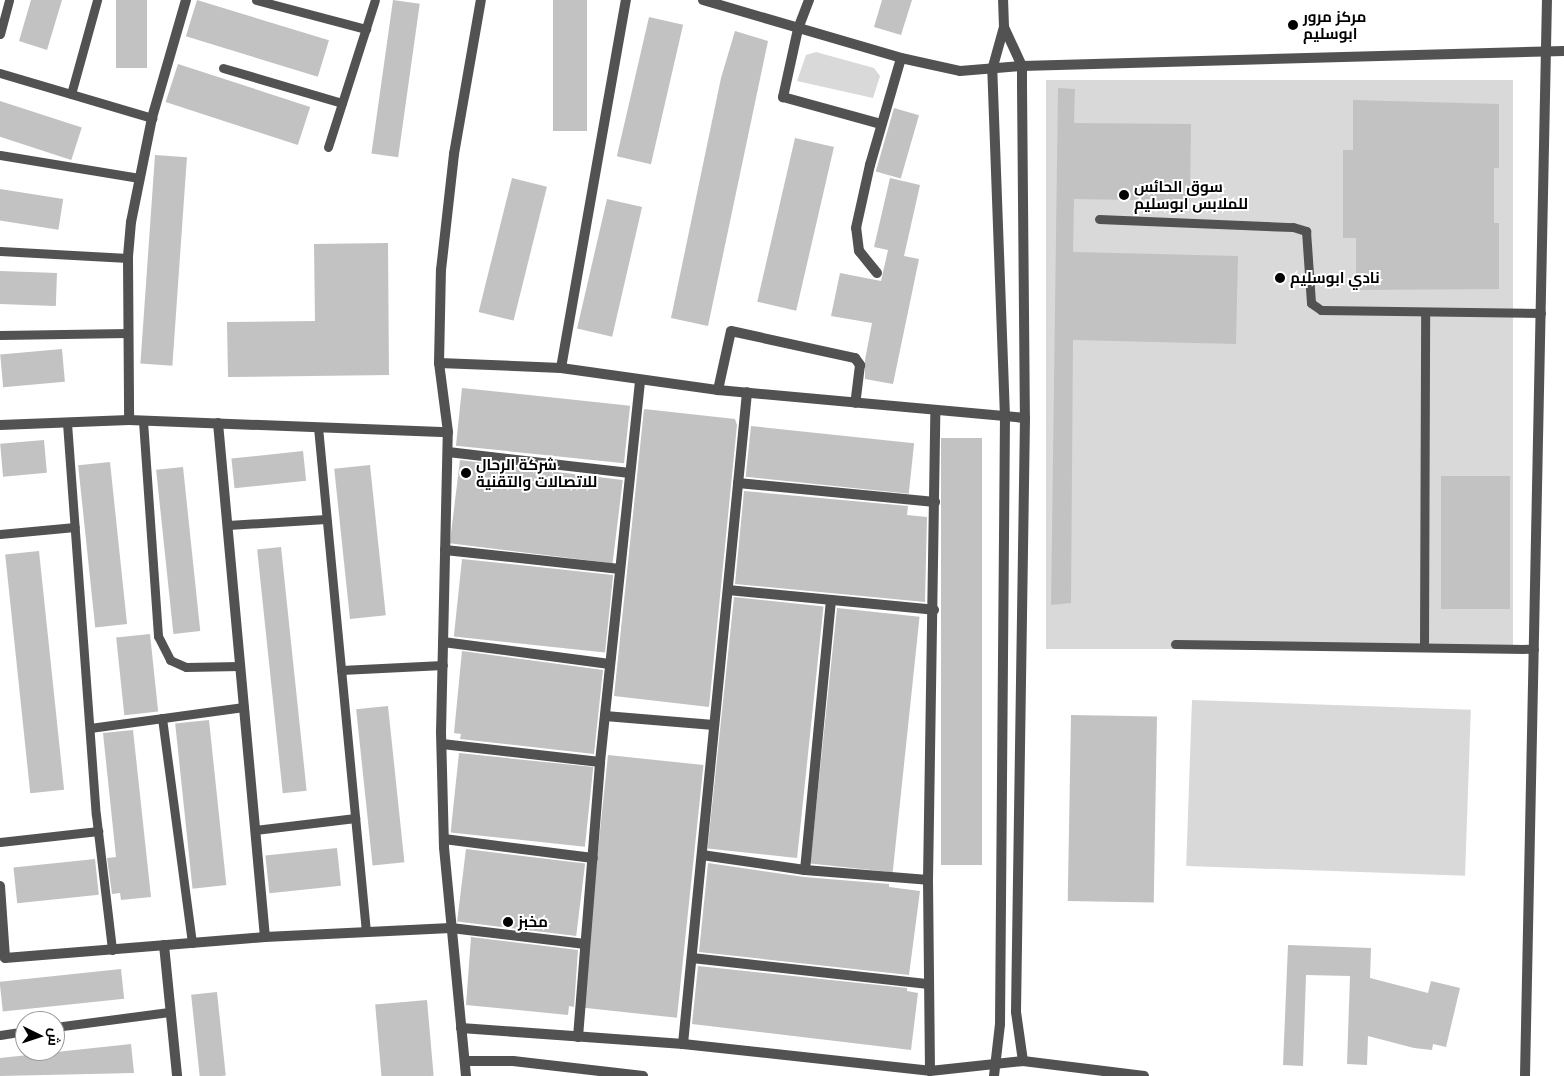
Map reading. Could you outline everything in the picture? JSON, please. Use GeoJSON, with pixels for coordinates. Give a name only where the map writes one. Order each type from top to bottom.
{"type":"FeatureCollection","features":[{"type":"Feature","properties":{"kind":"street"},"geometry":{"type":"LineString","coordinates":[[129,420],[128,258],[139,178],[152,118],[186,0]]}},
{"type":"Feature","properties":{"kind":"street"},"geometry":{"type":"LineString","coordinates":[[466,1076],[444,839],[442,744],[443,642],[448,432],[439,363],[441,270],[454,154],[481,0]]}},
{"type":"Feature","properties":{"kind":"street"},"geometry":{"type":"LineString","coordinates":[[561,368],[626,0]]}},
{"type":"Feature","properties":{"kind":"street"},"geometry":{"type":"LineString","coordinates":[[703,0],[901,58],[960,72],[1022,66],[1564,51]]}},
{"type":"Feature","properties":{"kind":"street"},"geometry":{"type":"LineString","coordinates":[[809,0],[798,29],[783,96],[882,124]]}},
{"type":"Feature","properties":{"kind":"street"},"geometry":{"type":"LineString","coordinates":[[994,1076],[1000,1024],[1005,417],[992,70],[1004,27],[1003,0]]}},
{"type":"Feature","properties":{"kind":"street"},"geometry":{"type":"LineString","coordinates":[[1525,1076],[1547,0]]}},
{"type":"Feature","properties":{"kind":"street"},"geometry":{"type":"LineString","coordinates":[[1004,27],[1022,66],[1025,418],[1016,1012],[1023,1061]]}},
{"type":"Feature","properties":{"kind":"street"},"geometry":{"type":"LineString","coordinates":[[877,273],[859,251],[856,228],[901,58]]}},
{"type":"Feature","properties":{"kind":"street"},"geometry":{"type":"LineString","coordinates":[[718,390],[731,331],[855,358],[860,365],[855,403]]}},
{"type":"Feature","properties":{"kind":"street"},"geometry":{"type":"LineString","coordinates":[[439,363],[561,368],[718,390],[1025,418]]}},
{"type":"Feature","properties":{"kind":"street"},"geometry":{"type":"LineString","coordinates":[[578,1037],[600,762],[640,380]]}},
{"type":"Feature","properties":{"kind":"street"},"geometry":{"type":"LineString","coordinates":[[683,1044],[747,392]]}},
{"type":"Feature","properties":{"kind":"street"},"geometry":{"type":"LineString","coordinates":[[930,1071],[928,880],[934,610],[935,410]]}},
{"type":"Feature","properties":{"kind":"street"},"geometry":{"type":"LineString","coordinates":[[0,425],[129,420],[448,432]]}},
{"type":"Feature","properties":{"kind":"street"},"geometry":{"type":"LineString","coordinates":[[218,423],[265,938]]}},
{"type":"Feature","properties":{"kind":"street"},"geometry":{"type":"LineString","coordinates":[[448,452],[630,473]]}},
{"type":"Feature","properties":{"kind":"street"},"geometry":{"type":"LineString","coordinates":[[738,483],[935,502]]}},
{"type":"Feature","properties":{"kind":"street"},"geometry":{"type":"LineString","coordinates":[[445,550],[620,569]]}},
{"type":"Feature","properties":{"kind":"street"},"geometry":{"type":"LineString","coordinates":[[728,590],[934,610]]}},
{"type":"Feature","properties":{"kind":"street"},"geometry":{"type":"LineString","coordinates":[[805,870],[831,600]]}},
{"type":"Feature","properties":{"kind":"street"},"geometry":{"type":"LineString","coordinates":[[443,642],[610,664]]}},
{"type":"Feature","properties":{"kind":"street"},"geometry":{"type":"LineString","coordinates":[[605,716],[714,725]]}},
{"type":"Feature","properties":{"kind":"street"},"geometry":{"type":"LineString","coordinates":[[442,744],[600,762]]}},
{"type":"Feature","properties":{"kind":"street"},"geometry":{"type":"LineString","coordinates":[[444,839],[592,858]]}},
{"type":"Feature","properties":{"kind":"street"},"geometry":{"type":"LineString","coordinates":[[702,855],[805,870],[928,880]]}},
{"type":"Feature","properties":{"kind":"street"},"geometry":{"type":"LineString","coordinates":[[0,886],[3,958],[265,938],[451,928],[585,944]]}},
{"type":"Feature","properties":{"kind":"street"},"geometry":{"type":"LineString","coordinates":[[164,946],[169,1012],[177,1076]]}},
{"type":"Feature","properties":{"kind":"street"},"geometry":{"type":"LineString","coordinates":[[692,958],[929,984]]}},
{"type":"Feature","properties":{"kind":"street"},"geometry":{"type":"LineString","coordinates":[[461,1028],[683,1044],[930,1071],[996,1062],[1023,1061],[1144,1076]]}},
{"type":"Feature","properties":{"kind":"street"},"geometry":{"type":"LineString","coordinates":[[465,1061],[513,1061],[643,1076]]}},
{"type":"Feature","properties":{"kind":"lane"},"geometry":{"type":"LineString","coordinates":[[0,34],[9,0]]}},
{"type":"Feature","properties":{"kind":"lane"},"geometry":{"type":"LineString","coordinates":[[71,94],[98,0]]}},
{"type":"Feature","properties":{"kind":"lane"},"geometry":{"type":"LineString","coordinates":[[256,0],[366,29]]}},
{"type":"Feature","properties":{"kind":"lane"},"geometry":{"type":"LineString","coordinates":[[328,147],[375,0]]}},
{"type":"Feature","properties":{"kind":"lane"},"geometry":{"type":"LineString","coordinates":[[223,68],[342,103]]}},
{"type":"Feature","properties":{"kind":"lane"},"geometry":{"type":"LineString","coordinates":[[0,73],[152,118]]}},
{"type":"Feature","properties":{"kind":"lane"},"geometry":{"type":"LineString","coordinates":[[0,155],[139,178]]}},
{"type":"Feature","properties":{"kind":"lane"},"geometry":{"type":"LineString","coordinates":[[1099,219],[1293,226],[1306,231],[1311,303],[1321,310],[1540,314]]}},
{"type":"Feature","properties":{"kind":"lane"},"geometry":{"type":"LineString","coordinates":[[0,251],[128,258]]}},
{"type":"Feature","properties":{"kind":"lane"},"geometry":{"type":"LineString","coordinates":[[1424,647],[1425,312]]}},
{"type":"Feature","properties":{"kind":"lane"},"geometry":{"type":"LineString","coordinates":[[0,335],[128,333]]}},
{"type":"Feature","properties":{"kind":"lane"},"geometry":{"type":"LineString","coordinates":[[143,421],[158,636],[170,660],[186,667],[240,666]]}},
{"type":"Feature","properties":{"kind":"lane"},"geometry":{"type":"LineString","coordinates":[[67,422],[98,831],[112,950]]}},
{"type":"Feature","properties":{"kind":"lane"},"geometry":{"type":"LineString","coordinates":[[318,427],[366,932]]}},
{"type":"Feature","properties":{"kind":"lane"},"geometry":{"type":"LineString","coordinates":[[228,526],[326,519]]}},
{"type":"Feature","properties":{"kind":"lane"},"geometry":{"type":"LineString","coordinates":[[0,534],[75,527]]}},
{"type":"Feature","properties":{"kind":"lane"},"geometry":{"type":"LineString","coordinates":[[1175,644],[1534,648]]}},
{"type":"Feature","properties":{"kind":"lane"},"geometry":{"type":"LineString","coordinates":[[341,670],[443,665]]}},
{"type":"Feature","properties":{"kind":"lane"},"geometry":{"type":"LineString","coordinates":[[90,728],[244,707]]}},
{"type":"Feature","properties":{"kind":"lane"},"geometry":{"type":"LineString","coordinates":[[162,718],[192,943]]}},
{"type":"Feature","properties":{"kind":"lane"},"geometry":{"type":"LineString","coordinates":[[255,830],[354,818]]}},
{"type":"Feature","properties":{"kind":"lane"},"geometry":{"type":"LineString","coordinates":[[0,842],[98,831]]}},
{"type":"Feature","properties":{"kind":"lane"},"geometry":{"type":"LineString","coordinates":[[65,1026],[169,1012]]}},
{"type":"Feature","properties":{"kind":"lane"},"geometry":{"type":"LineString","coordinates":[[0,1034],[15,1032]]}},
{"type":"Feature","properties":{"kind":"shaded area"},"geometry":{"type":"Polygon","coordinates":[[[816,52],[874,68],[880,76],[873,98],[797,81],[806,55],[816,52]]]}},
{"type":"Feature","properties":{"kind":"shaded area","name":"نادي ابوسليم"},"geometry":{"type":"Polygon","coordinates":[[[1046,80],[1513,80],[1513,649],[1046,649],[1046,80]]]}},
{"type":"Feature","properties":{"kind":"shaded area"},"geometry":{"type":"Polygon","coordinates":[[[1192,700],[1471,710],[1465,876],[1186,866],[1192,700]]]}},
{"type":"Feature","properties":{"kind":"building"},"geometry":{"type":"Polygon","coordinates":[[[31,0],[62,0],[47,50],[19,41],[31,0]]]}},
{"type":"Feature","properties":{"kind":"building"},"geometry":{"type":"Polygon","coordinates":[[[116,0],[147,0],[147,68],[116,68],[116,0]]]}},
{"type":"Feature","properties":{"kind":"building"},"geometry":{"type":"Polygon","coordinates":[[[197,0],[329,40],[318,77],[186,36],[197,0]]]}},
{"type":"Feature","properties":{"kind":"building"},"geometry":{"type":"Polygon","coordinates":[[[393,0],[420,4],[398,157],[371,153],[393,0]]]}},
{"type":"Feature","properties":{"kind":"building"},"geometry":{"type":"Polygon","coordinates":[[[553,0],[587,0],[587,131],[553,131],[553,0]]]}},
{"type":"Feature","properties":{"kind":"building"},"geometry":{"type":"Polygon","coordinates":[[[882,0],[912,0],[901,35],[874,27],[882,0]]]}},
{"type":"Feature","properties":{"kind":"building"},"geometry":{"type":"Polygon","coordinates":[[[649,17],[683,25],[651,164],[617,156],[649,17]]]}},
{"type":"Feature","properties":{"kind":"building"},"geometry":{"type":"Polygon","coordinates":[[[735,31],[768,41],[708,326],[671,318],[721,78],[735,31]]]}},
{"type":"Feature","properties":{"kind":"building"},"geometry":{"type":"Polygon","coordinates":[[[178,64],[310,107],[298,145],[166,102],[178,64]]]}},
{"type":"Feature","properties":{"kind":"building"},"geometry":{"type":"Polygon","coordinates":[[[1058,88],[1075,89],[1074,123],[1191,124],[1190,201],[1074,199],[1073,252],[1238,256],[1236,344],[1073,340],[1071,603],[1051,605],[1058,88]]]}},
{"type":"Feature","properties":{"kind":"building"},"geometry":{"type":"Polygon","coordinates":[[[1353,100],[1499,104],[1499,168],[1494,168],[1494,223],[1499,223],[1499,289],[1356,290],[1356,238],[1343,238],[1343,150],[1353,150],[1353,100]]]}},
{"type":"Feature","properties":{"kind":"building"},"geometry":{"type":"Polygon","coordinates":[[[0,101],[82,128],[71,160],[0,137],[0,101]]]}},
{"type":"Feature","properties":{"kind":"building"},"geometry":{"type":"Polygon","coordinates":[[[894,108],[919,115],[901,179],[876,171],[894,108]]]}},
{"type":"Feature","properties":{"kind":"building"},"geometry":{"type":"Polygon","coordinates":[[[795,138],[834,147],[796,311],[757,302],[795,138]]]}},
{"type":"Feature","properties":{"kind":"building"},"geometry":{"type":"Polygon","coordinates":[[[155,155],[187,157],[172,366],[140,363],[155,155]]]}},
{"type":"Feature","properties":{"kind":"building"},"geometry":{"type":"Polygon","coordinates":[[[512,178],[547,187],[514,321],[479,312],[512,178]]]}},
{"type":"Feature","properties":{"kind":"building"},"geometry":{"type":"Polygon","coordinates":[[[890,178],[920,185],[904,256],[919,259],[893,384],[865,379],[865,360],[872,323],[831,316],[840,273],[881,281],[888,250],[874,247],[890,178]]]}},
{"type":"Feature","properties":{"kind":"building"},"geometry":{"type":"Polygon","coordinates":[[[0,189],[63,199],[58,230],[0,220],[0,189]]]}},
{"type":"Feature","properties":{"kind":"building"},"geometry":{"type":"Polygon","coordinates":[[[607,199],[642,207],[612,337],[577,329],[607,199]]]}},
{"type":"Feature","properties":{"kind":"building"},"geometry":{"type":"Polygon","coordinates":[[[388,243],[389,375],[228,377],[227,322],[315,321],[314,244],[388,243]]]}},
{"type":"Feature","properties":{"kind":"building"},"geometry":{"type":"Polygon","coordinates":[[[0,271],[57,273],[56,306],[0,304],[0,271]]]}},
{"type":"Feature","properties":{"kind":"building"},"geometry":{"type":"Polygon","coordinates":[[[62,349],[65,382],[3,387],[0,354],[62,349]]]}},
{"type":"Feature","properties":{"kind":"building"},"geometry":{"type":"Polygon","coordinates":[[[462,388],[630,406],[624,463],[456,446],[462,388]]]}},
{"type":"Feature","properties":{"kind":"building"},"geometry":{"type":"Polygon","coordinates":[[[644,409],[735,419],[737,425],[709,707],[614,696],[644,409]]]}},
{"type":"Feature","properties":{"kind":"building"},"geometry":{"type":"Polygon","coordinates":[[[751,426],[914,443],[909,494],[746,477],[751,426]]]}},
{"type":"Feature","properties":{"kind":"building"},"geometry":{"type":"Polygon","coordinates":[[[941,438],[982,438],[982,865],[941,865],[941,438]]]}},
{"type":"Feature","properties":{"kind":"building"},"geometry":{"type":"Polygon","coordinates":[[[44,440],[47,473],[3,477],[0,444],[44,440]]]}},
{"type":"Feature","properties":{"kind":"building"},"geometry":{"type":"Polygon","coordinates":[[[303,451],[306,481],[235,488],[231,459],[303,451]]]}},
{"type":"Feature","properties":{"kind":"building"},"geometry":{"type":"Polygon","coordinates":[[[460,460],[623,480],[613,563],[450,543],[460,460]]]}},
{"type":"Feature","properties":{"kind":"building"},"geometry":{"type":"Polygon","coordinates":[[[110,462],[127,624],[95,627],[78,465],[110,462]]]}},
{"type":"Feature","properties":{"kind":"building"},"geometry":{"type":"Polygon","coordinates":[[[370,465],[386,615],[350,619],[334,469],[370,465]]]}},
{"type":"Feature","properties":{"kind":"building"},"geometry":{"type":"Polygon","coordinates":[[[183,467],[200,631],[173,634],[156,470],[183,467]]]}},
{"type":"Feature","properties":{"kind":"building"},"geometry":{"type":"Polygon","coordinates":[[[1441,476],[1510,476],[1510,609],[1441,609],[1441,476]]]}},
{"type":"Feature","properties":{"kind":"building"},"geometry":{"type":"Polygon","coordinates":[[[744,491],[908,506],[907,515],[927,517],[925,602],[735,584],[744,491]]]}},
{"type":"Feature","properties":{"kind":"building"},"geometry":{"type":"Polygon","coordinates":[[[281,547],[307,791],[283,793],[257,550],[281,547]]]}},
{"type":"Feature","properties":{"kind":"building"},"geometry":{"type":"Polygon","coordinates":[[[39,551],[64,790],[30,793],[5,555],[39,551]]]}},
{"type":"Feature","properties":{"kind":"building"},"geometry":{"type":"Polygon","coordinates":[[[462,559],[613,575],[605,652],[454,637],[462,559]]]}},
{"type":"Feature","properties":{"kind":"building"},"geometry":{"type":"Polygon","coordinates":[[[734,597],[824,606],[797,858],[708,849],[734,597]]]}},
{"type":"Feature","properties":{"kind":"building"},"geometry":{"type":"Polygon","coordinates":[[[837,608],[920,617],[893,872],[810,864],[837,608]]]}},
{"type":"Feature","properties":{"kind":"building"},"geometry":{"type":"Polygon","coordinates":[[[150,634],[158,712],[124,715],[116,638],[150,634]]]}},
{"type":"Feature","properties":{"kind":"building"},"geometry":{"type":"Polygon","coordinates":[[[462,651],[603,670],[594,754],[460,739],[461,734],[454,733],[462,651]]]}},
{"type":"Feature","properties":{"kind":"building"},"geometry":{"type":"Polygon","coordinates":[[[388,706],[404,862],[373,865],[356,709],[388,706]]]}},
{"type":"Feature","properties":{"kind":"building"},"geometry":{"type":"Polygon","coordinates":[[[1071,715],[1157,717],[1154,902],[1068,901],[1071,715]]]}},
{"type":"Feature","properties":{"kind":"building"},"geometry":{"type":"Polygon","coordinates":[[[209,720],[226,885],[193,889],[175,724],[209,720]]]}},
{"type":"Feature","properties":{"kind":"building"},"geometry":{"type":"Polygon","coordinates":[[[133,730],[151,897],[121,900],[120,893],[112,894],[107,858],[116,857],[103,733],[133,730]]]}},
{"type":"Feature","properties":{"kind":"building"},"geometry":{"type":"Polygon","coordinates":[[[459,753],[593,767],[585,847],[451,833],[459,753]]]}},
{"type":"Feature","properties":{"kind":"building"},"geometry":{"type":"Polygon","coordinates":[[[608,755],[703,765],[677,1018],[581,1008],[608,755]]]}},
{"type":"Feature","properties":{"kind":"building"},"geometry":{"type":"Polygon","coordinates":[[[337,848],[341,886],[269,893],[265,856],[337,848]]]}},
{"type":"Feature","properties":{"kind":"building"},"geometry":{"type":"Polygon","coordinates":[[[466,849],[585,864],[576,936],[457,921],[466,849]]]}},
{"type":"Feature","properties":{"kind":"building"},"geometry":{"type":"Polygon","coordinates":[[[95,859],[99,895],[17,903],[13,868],[95,859]]]}},
{"type":"Feature","properties":{"kind":"building"},"geometry":{"type":"Polygon","coordinates":[[[708,863],[804,877],[889,884],[889,887],[920,891],[909,975],[699,952],[708,863]]]}},
{"type":"Feature","properties":{"kind":"building"},"geometry":{"type":"Polygon","coordinates":[[[471,937],[578,950],[574,1007],[569,1006],[568,1015],[466,1005],[471,937]]]}},
{"type":"Feature","properties":{"kind":"building"},"geometry":{"type":"Polygon","coordinates":[[[1288,945],[1371,948],[1370,978],[1428,993],[1431,981],[1460,988],[1446,1047],[1433,1044],[1432,1050],[1414,1048],[1368,1036],[1367,1065],[1347,1064],[1350,976],[1306,975],[1303,1066],[1283,1065],[1288,945]]]}},
{"type":"Feature","properties":{"kind":"building"},"geometry":{"type":"Polygon","coordinates":[[[698,966],[907,988],[907,991],[918,993],[911,1050],[692,1024],[698,966]]]}},
{"type":"Feature","properties":{"kind":"building"},"geometry":{"type":"Polygon","coordinates":[[[121,969],[124,999],[3,1012],[0,982],[121,969]]]}},
{"type":"Feature","properties":{"kind":"building"},"geometry":{"type":"Polygon","coordinates":[[[217,992],[226,1076],[200,1076],[191,995],[217,992]]]}},
{"type":"Feature","properties":{"kind":"building"},"geometry":{"type":"Polygon","coordinates":[[[427,1000],[434,1076],[381,1076],[375,1005],[427,1000]]]}},
{"type":"Feature","properties":{"kind":"building"},"geometry":{"type":"Polygon","coordinates":[[[131,1044],[134,1073],[0,1076],[0,1058],[15,1056],[15,1061],[65,1061],[65,1051],[131,1044]]]}},
{"type":"Feature","properties":{"kind":"place","name":"مركز مرور ابوسليم"},"geometry":{"type":"Point","coordinates":[1293,25]}},
{"type":"Feature","properties":{"kind":"place","name":"سوق الحائس للملابس ابوسليم"},"geometry":{"type":"Point","coordinates":[1124,195]}},
{"type":"Feature","properties":{"kind":"place","name":"نادي ابوسليم"},"geometry":{"type":"Point","coordinates":[1280,278]}},
{"type":"Feature","properties":{"kind":"place","name":"شركة الرحال للاتصالات والتقنية"},"geometry":{"type":"Point","coordinates":[466,473]}},
{"type":"Feature","properties":{"kind":"place","name":"مخبز"},"geometry":{"type":"Point","coordinates":[508,922]}}]}
